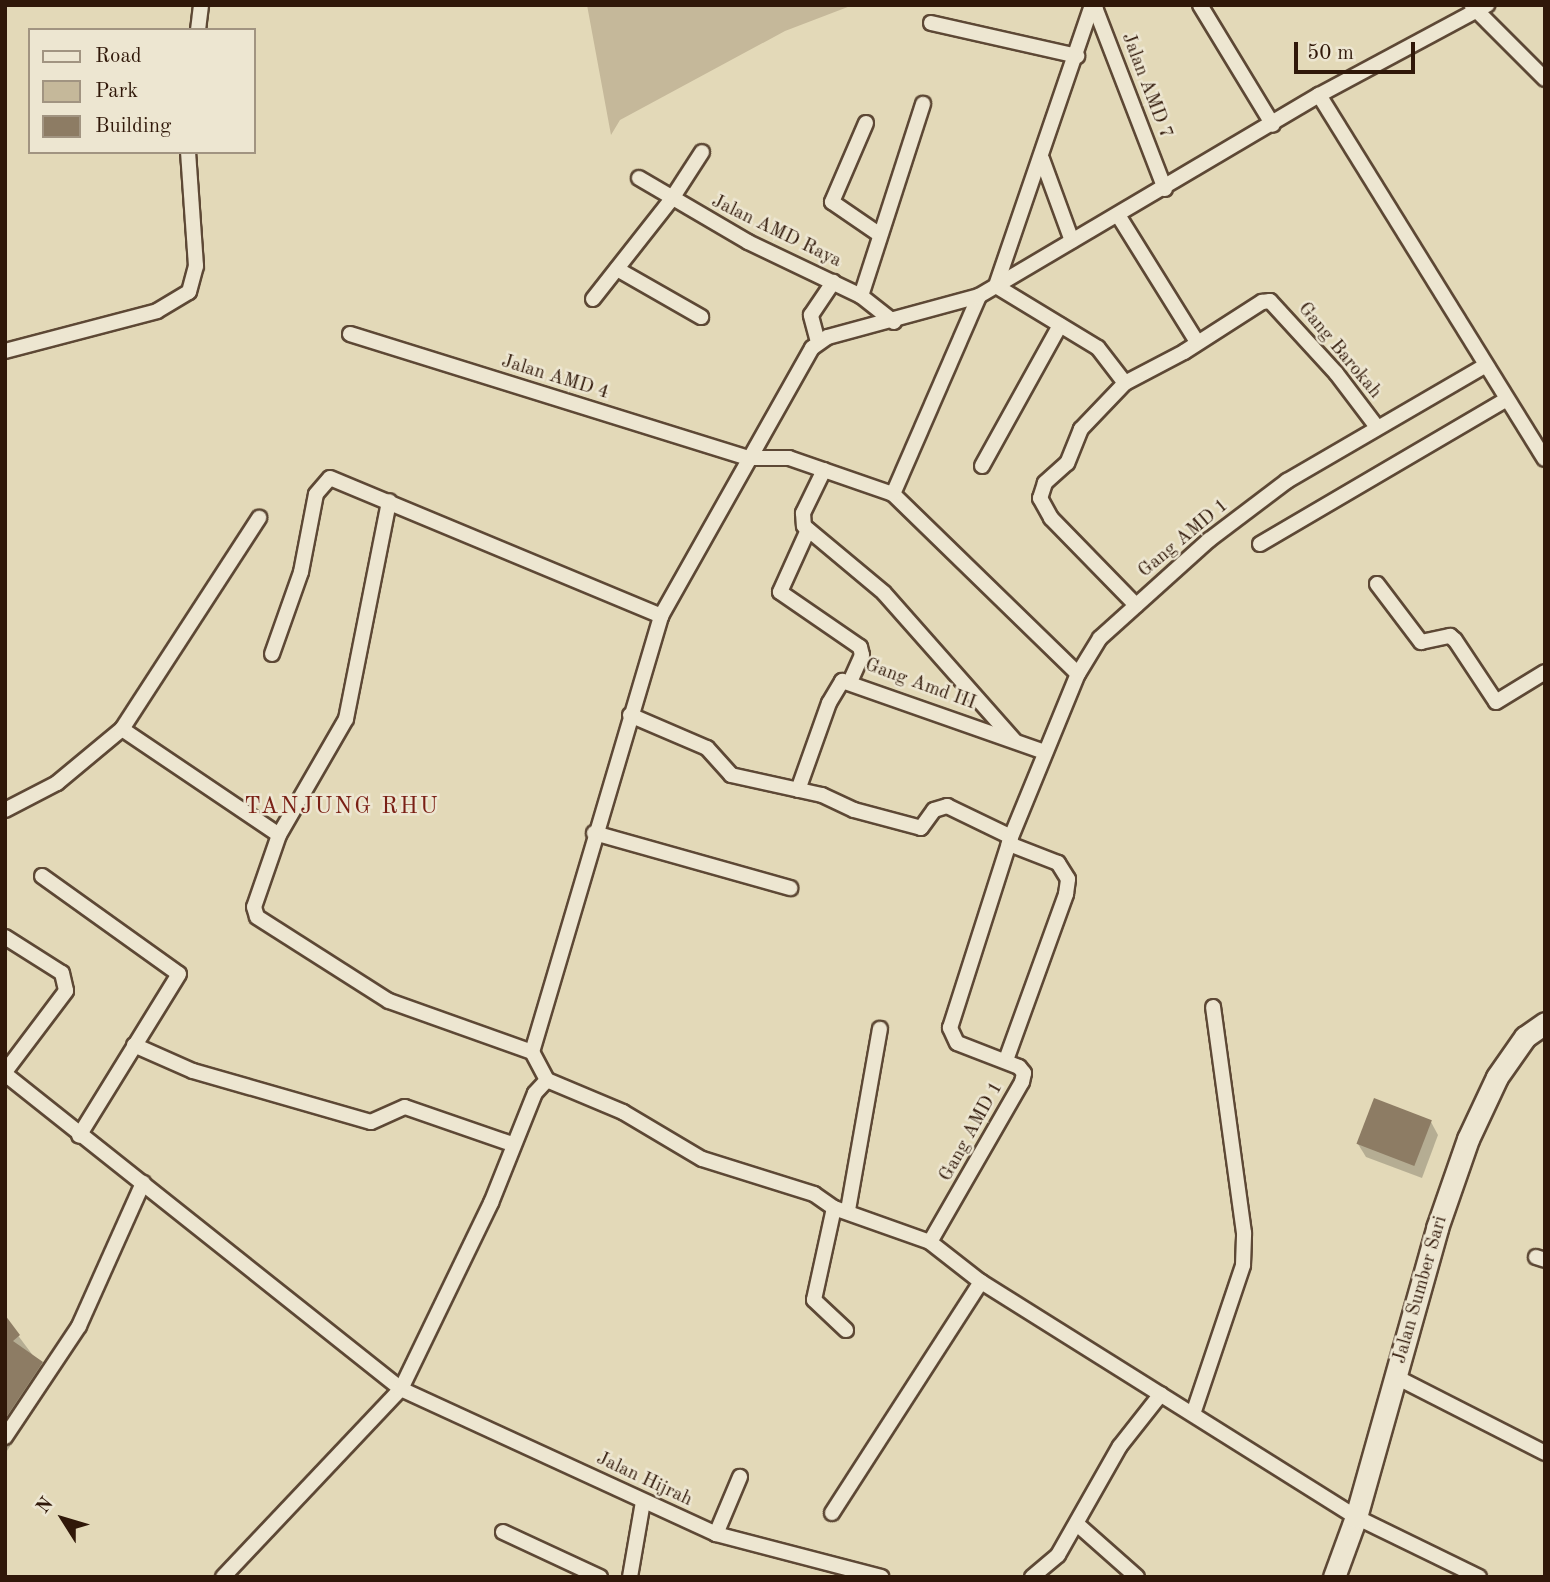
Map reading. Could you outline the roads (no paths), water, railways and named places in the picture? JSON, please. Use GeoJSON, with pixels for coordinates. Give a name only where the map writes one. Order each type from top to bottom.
{"type":"FeatureCollection","features":[{"type":"Feature","properties":{"kind":"street"},"geometry":{"type":"LineString","coordinates":[[198,28],[201,5]]}},
{"type":"Feature","properties":{"kind":"street"},"geometry":{"type":"LineString","coordinates":[[1200,5],[1273,125]]}},
{"type":"Feature","properties":{"kind":"street"},"geometry":{"type":"LineString","coordinates":[[532,1052],[594,833],[661,616],[749,458],[818,342],[979,296],[1273,125],[1319,95],[1479,7],[1545,79]]}},
{"type":"Feature","properties":{"kind":"street","name":"Jalan AMD 7"},"geometry":{"type":"LineString","coordinates":[[996,286],[1077,56],[1089,10],[1094,8],[1165,188]]}},
{"type":"Feature","properties":{"kind":"street"},"geometry":{"type":"LineString","coordinates":[[931,23],[1077,56]]}},
{"type":"Feature","properties":{"kind":"street"},"geometry":{"type":"LineString","coordinates":[[1319,95],[1545,459]]}},
{"type":"Feature","properties":{"kind":"street"},"geometry":{"type":"LineString","coordinates":[[861,296],[923,104]]}},
{"type":"Feature","properties":{"kind":"street"},"geometry":{"type":"LineString","coordinates":[[866,123],[832,202],[880,235]]}},
{"type":"Feature","properties":{"kind":"street"},"geometry":{"type":"LineString","coordinates":[[593,299],[671,200],[702,152]]}},
{"type":"Feature","properties":{"kind":"street"},"geometry":{"type":"LineString","coordinates":[[5,351],[157,311],[189,292],[196,266],[188,154]]}},
{"type":"Feature","properties":{"kind":"street"},"geometry":{"type":"LineString","coordinates":[[1042,159],[1072,240]]}},
{"type":"Feature","properties":{"kind":"street","name":"Jalan AMD Raya"},"geometry":{"type":"LineString","coordinates":[[639,178],[671,200],[861,296],[894,321]]}},
{"type":"Feature","properties":{"kind":"street"},"geometry":{"type":"LineString","coordinates":[[1118,215],[1197,342]]}},
{"type":"Feature","properties":{"kind":"street"},"geometry":{"type":"LineString","coordinates":[[617,269],[701,317]]}},
{"type":"Feature","properties":{"kind":"street"},"geometry":{"type":"LineString","coordinates":[[818,342],[810,320],[833,282]]}},
{"type":"Feature","properties":{"kind":"street"},"geometry":{"type":"LineString","coordinates":[[996,286],[1109,358],[1125,383]]}},
{"type":"Feature","properties":{"kind":"street"},"geometry":{"type":"LineString","coordinates":[[893,494],[979,296]]}},
{"type":"Feature","properties":{"kind":"street","name":"Gang Barokah"},"geometry":{"type":"LineString","coordinates":[[1136,605],[1051,518],[1040,498],[1045,483],[1067,463],[1085,423],[1125,383],[1262,302],[1270,301],[1336,373],[1377,427]]}},
{"type":"Feature","properties":{"kind":"street"},"geometry":{"type":"LineString","coordinates":[[982,466],[1060,325]]}},
{"type":"Feature","properties":{"kind":"street","name":"Jalan AMD 4"},"geometry":{"type":"LineString","coordinates":[[351,334],[749,458]]}},
{"type":"Feature","properties":{"kind":"street","name":"Gang AMD 1"},"geometry":{"type":"LineString","coordinates":[[930,1242],[1022,1082],[1024,1073],[1006,1060],[957,1043],[950,1028],[1010,841],[1078,674],[1100,638],[1209,540],[1287,481],[1486,365]]}},
{"type":"Feature","properties":{"kind":"street"},"geometry":{"type":"LineString","coordinates":[[1260,544],[1507,399]]}},
{"type":"Feature","properties":{"kind":"street"},"geometry":{"type":"LineString","coordinates":[[749,458],[779,457],[893,494],[1078,674]]}},
{"type":"Feature","properties":{"kind":"street"},"geometry":{"type":"LineString","coordinates":[[824,470],[803,513],[808,530],[884,593],[1014,740]]}},
{"type":"Feature","properties":{"kind":"street"},"geometry":{"type":"LineString","coordinates":[[272,654],[301,572],[322,482],[338,479],[661,616]]}},
{"type":"Feature","properties":{"kind":"street"},"geometry":{"type":"LineString","coordinates":[[388,501],[346,719],[279,835],[254,907],[257,916],[389,1001],[532,1052],[547,1080],[623,1112],[702,1159],[814,1194],[841,1209],[930,1242],[981,1282],[1356,1517],[1479,1577]]}},
{"type":"Feature","properties":{"kind":"street"},"geometry":{"type":"LineString","coordinates":[[5,810],[57,783],[122,729],[259,518]]}},
{"type":"Feature","properties":{"kind":"street","name":"Gang Amd III"},"geometry":{"type":"LineString","coordinates":[[808,530],[780,592],[860,647],[862,655],[850,682],[1045,752]]}},
{"type":"Feature","properties":{"kind":"street"},"geometry":{"type":"LineString","coordinates":[[1377,584],[1421,642],[1450,636],[1455,640],[1496,702],[1545,672]]}},
{"type":"Feature","properties":{"kind":"street"},"geometry":{"type":"LineString","coordinates":[[798,790],[836,686],[850,682]]}},
{"type":"Feature","properties":{"kind":"street"},"geometry":{"type":"LineString","coordinates":[[630,715],[707,748],[731,775],[798,790],[921,828],[934,810],[947,806],[1010,841],[1058,863],[1068,879],[1066,894],[1006,1060]]}},
{"type":"Feature","properties":{"kind":"street"},"geometry":{"type":"LineString","coordinates":[[122,729],[279,835]]}},
{"type":"Feature","properties":{"kind":"street"},"geometry":{"type":"LineString","coordinates":[[594,833],[790,888]]}},
{"type":"Feature","properties":{"kind":"street"},"geometry":{"type":"LineString","coordinates":[[41,876],[179,974],[79,1136]]}},
{"type":"Feature","properties":{"kind":"street"},"geometry":{"type":"LineString","coordinates":[[5,937],[62,973],[66,991],[5,1073]]}},
{"type":"Feature","properties":{"kind":"street"},"geometry":{"type":"LineString","coordinates":[[1193,1414],[1240,1276],[1244,1233],[1213,1007]]}},
{"type":"Feature","properties":{"kind":"street","name":"Jalan Sumber Sari"},"geometry":{"type":"LineString","coordinates":[[1334,1577],[1356,1517],[1437,1228],[1468,1139],[1497,1077],[1525,1037],[1545,1023]]}},
{"type":"Feature","properties":{"kind":"street"},"geometry":{"type":"LineString","coordinates":[[846,1330],[814,1300],[841,1209],[880,1029]]}},
{"type":"Feature","properties":{"kind":"street"},"geometry":{"type":"LineString","coordinates":[[134,1045],[193,1071],[370,1122],[405,1107],[512,1144]]}},
{"type":"Feature","properties":{"kind":"street","name":"Jalan Hijrah"},"geometry":{"type":"LineString","coordinates":[[5,1073],[79,1136],[143,1183],[401,1389],[716,1534],[881,1577]]}},
{"type":"Feature","properties":{"kind":"street"},"geometry":{"type":"LineString","coordinates":[[223,1577],[401,1389],[491,1203],[512,1144],[535,1093],[547,1080]]}},
{"type":"Feature","properties":{"kind":"street"},"geometry":{"type":"LineString","coordinates":[[5,1437],[79,1326],[143,1183]]}},
{"type":"Feature","properties":{"kind":"street"},"geometry":{"type":"LineString","coordinates":[[832,1513],[981,1282]]}},
{"type":"Feature","properties":{"kind":"street"},"geometry":{"type":"LineString","coordinates":[[1396,1377],[1545,1453]]}},
{"type":"Feature","properties":{"kind":"street"},"geometry":{"type":"LineString","coordinates":[[1032,1577],[1058,1555],[1120,1446],[1161,1394]]}},
{"type":"Feature","properties":{"kind":"street"},"geometry":{"type":"LineString","coordinates":[[716,1534],[740,1477]]}},
{"type":"Feature","properties":{"kind":"street"},"geometry":{"type":"LineString","coordinates":[[630,1577],[643,1502]]}},
{"type":"Feature","properties":{"kind":"street"},"geometry":{"type":"LineString","coordinates":[[1077,1524],[1137,1577]]}},
{"type":"Feature","properties":{"kind":"street"},"geometry":{"type":"LineString","coordinates":[[503,1532],[600,1577]]}},
{"type":"Feature","properties":{"kind":"district","name":"TANJUNG RHU"},"geometry":{"type":"Point","coordinates":[342,807]}}]}
